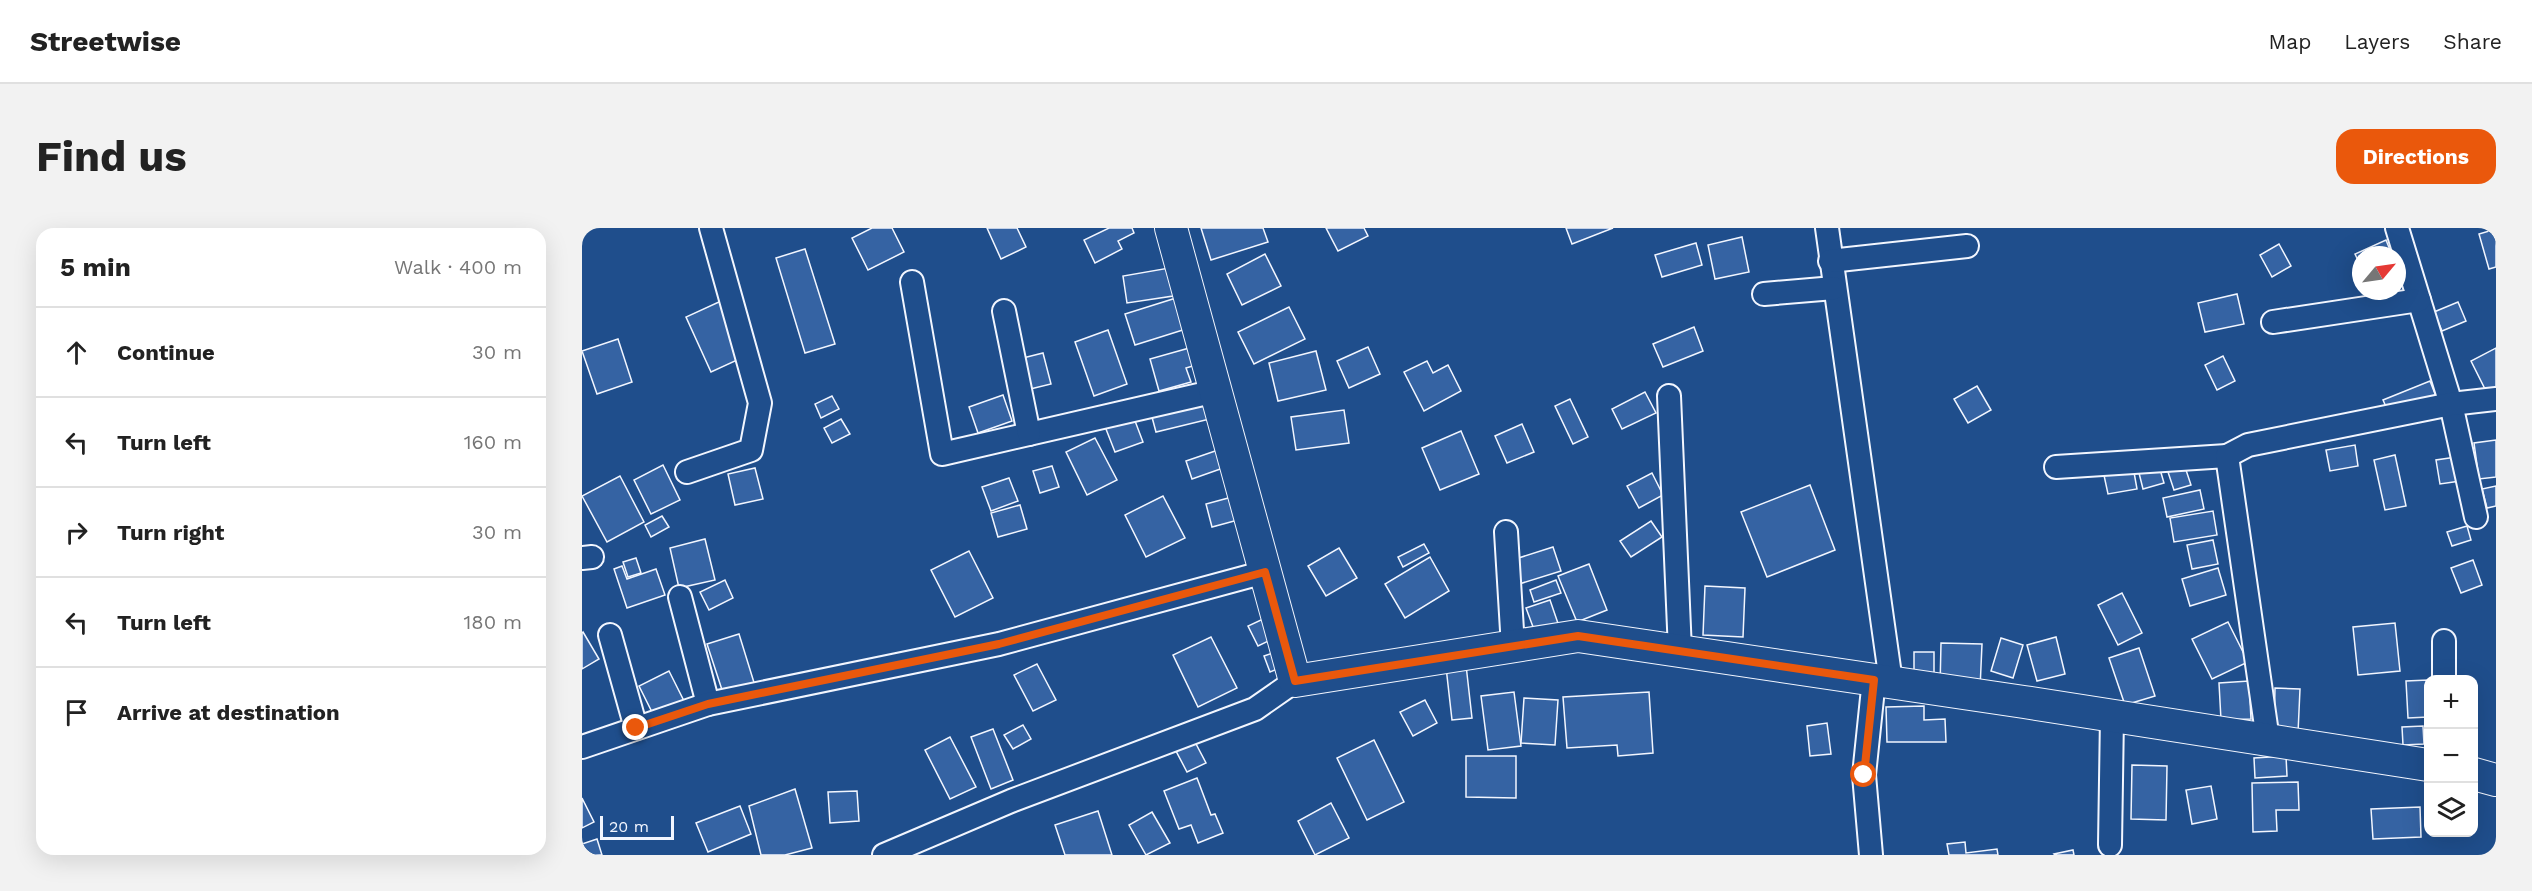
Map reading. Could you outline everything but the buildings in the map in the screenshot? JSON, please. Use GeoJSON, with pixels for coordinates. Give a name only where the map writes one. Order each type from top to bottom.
{"type":"FeatureCollection","features":[{"type":"Feature","properties":{"kind":"street"},"geometry":{"type":"LineString","coordinates":[[687,472],[751,450],[760,403],[711,228]]}},
{"type":"Feature","properties":{"kind":"street"},"geometry":{"type":"LineString","coordinates":[[1171,228],[1295,681]]}},
{"type":"Feature","properties":{"kind":"street"},"geometry":{"type":"LineString","coordinates":[[1827,228],[1883,681],[1864,775],[1871,855]]}},
{"type":"Feature","properties":{"kind":"street"},"geometry":{"type":"LineString","coordinates":[[2397,228],[2451,404],[2476,517]]}},
{"type":"Feature","properties":{"kind":"street"},"geometry":{"type":"LineString","coordinates":[[1830,261],[1967,246]]}},
{"type":"Feature","properties":{"kind":"street"},"geometry":{"type":"LineString","coordinates":[[912,282],[942,454],[1216,391]]}},
{"type":"Feature","properties":{"kind":"street"},"geometry":{"type":"LineString","coordinates":[[1764,294],[1834,288]]}},
{"type":"Feature","properties":{"kind":"street"},"geometry":{"type":"LineString","coordinates":[[2274,322],[2419,300]]}},
{"type":"Feature","properties":{"kind":"street"},"geometry":{"type":"LineString","coordinates":[[1004,311],[1029,434]]}},
{"type":"Feature","properties":{"kind":"street"},"geometry":{"type":"LineString","coordinates":[[1669,396],[1680,651]]}},
{"type":"Feature","properties":{"kind":"street"},"geometry":{"type":"LineString","coordinates":[[2056,467],[2227,456],[2248,445],[2451,404],[2496,399]]}},
{"type":"Feature","properties":{"kind":"street"},"geometry":{"type":"LineString","coordinates":[[2227,456],[2268,740]]}},
{"type":"Feature","properties":{"kind":"street"},"geometry":{"type":"LineString","coordinates":[[1506,532],[1514,647]]}},
{"type":"Feature","properties":{"kind":"street"},"geometry":{"type":"LineString","coordinates":[[582,747],[708,704],[999,644],[1265,572]]}},
{"type":"Feature","properties":{"kind":"street"},"geometry":{"type":"LineString","coordinates":[[680,597],[708,704]]}},
{"type":"Feature","properties":{"kind":"street"},"geometry":{"type":"LineString","coordinates":[[610,635],[636,728]]}},
{"type":"Feature","properties":{"kind":"street"},"geometry":{"type":"LineString","coordinates":[[884,855],[1011,801],[1255,710],[1295,681],[1578,636],[2424,764]]}},
{"type":"Feature","properties":{"kind":"street"},"geometry":{"type":"LineString","coordinates":[[2444,641],[2444,675]]}},
{"type":"Feature","properties":{"kind":"street"},"geometry":{"type":"LineString","coordinates":[[2110,845],[2112,716]]}},
{"type":"Feature","properties":{"kind":"street"},"geometry":{"type":"LineString","coordinates":[[2478,775],[2496,780]]}},
{"type":"Feature","properties":{"kind":"route"},"geometry":{"type":"LineString","coordinates":[[636,728],[708,704],[999,644],[1265,572],[1295,681],[1578,636],[1874,680],[1864,775]]}}]}
